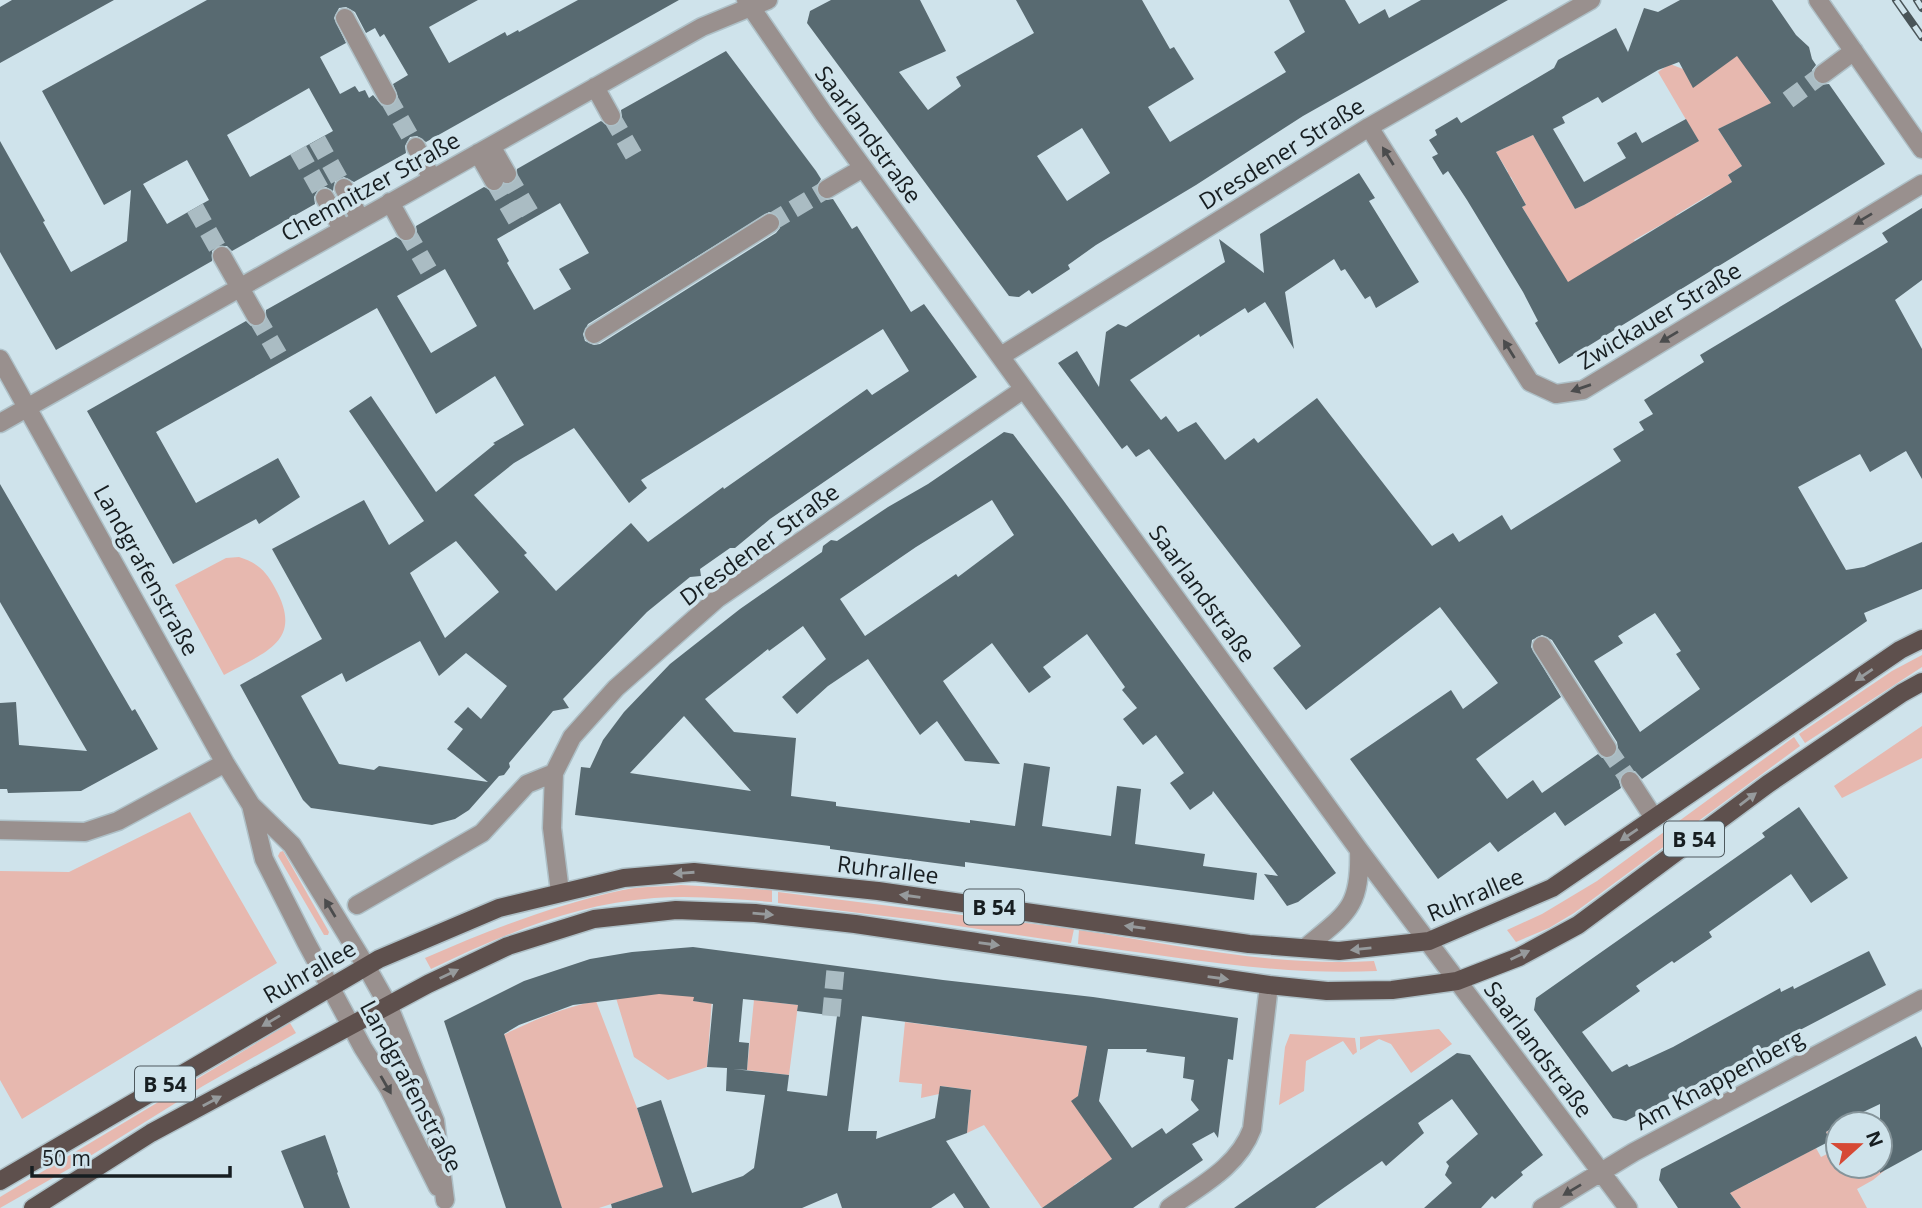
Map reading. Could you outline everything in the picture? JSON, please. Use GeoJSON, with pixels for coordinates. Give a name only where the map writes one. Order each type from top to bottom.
{"type":"FeatureCollection","features":[{"type":"Feature","properties":{"kind":"main road","name":"Ruhrallee"},"geometry":{"type":"LineString","coordinates":[[0,1181],[366,965],[499,908],[624,878],[694,872],[878,891],[1248,944],[1339,951],[1429,941],[1552,887],[1900,650],[1922,639]]}},
{"type":"Feature","properties":{"kind":"main road","name":"B 54"},"geometry":{"type":"LineString","coordinates":[[33,1208],[151,1133],[428,984],[508,946],[587,921],[676,910],[755,913],[855,924],[1269,985],[1327,991],[1378,990],[1457,981],[1519,957],[1578,925],[1768,784],[1922,682]]}},
{"type":"Feature","properties":{"kind":"street","name":"Chemnitzer Straße"},"geometry":{"type":"LineString","coordinates":[[0,423],[702,27],[748,4],[768,0]]}},
{"type":"Feature","properties":{"kind":"street","name":"Dresdener Straße"},"geometry":{"type":"LineString","coordinates":[[1001,356],[1369,127],[1591,0]]}},
{"type":"Feature","properties":{"kind":"street"},"geometry":{"type":"LineString","coordinates":[[1818,0],[1922,149]]}},
{"type":"Feature","properties":{"kind":"street","name":"Saarlandstraße"},"geometry":{"type":"LineString","coordinates":[[748,4],[863,167],[1359,850],[1628,1208]]}},
{"type":"Feature","properties":{"kind":"street"},"geometry":{"type":"LineString","coordinates":[[345,18],[387,96]]}},
{"type":"Feature","properties":{"kind":"street"},"geometry":{"type":"LineString","coordinates":[[1822,74],[1854,51]]}},
{"type":"Feature","properties":{"kind":"street"},"geometry":{"type":"LineString","coordinates":[[595,87],[611,116]]}},
{"type":"Feature","properties":{"kind":"street","name":"Zwickauer Straße"},"geometry":{"type":"LineString","coordinates":[[1369,127],[1530,382],[1556,394],[1583,390],[1922,184]]}},
{"type":"Feature","properties":{"kind":"street"},"geometry":{"type":"LineString","coordinates":[[416,147],[432,178]]}},
{"type":"Feature","properties":{"kind":"street"},"geometry":{"type":"LineString","coordinates":[[485,149],[501,178]]}},
{"type":"Feature","properties":{"kind":"street"},"geometry":{"type":"LineString","coordinates":[[827,189],[863,167]]}},
{"type":"Feature","properties":{"kind":"street"},"geometry":{"type":"LineString","coordinates":[[344,188],[360,219]]}},
{"type":"Feature","properties":{"kind":"street"},"geometry":{"type":"LineString","coordinates":[[325,198],[342,229]]}},
{"type":"Feature","properties":{"kind":"street"},"geometry":{"type":"LineString","coordinates":[[390,202],[406,231]]}},
{"type":"Feature","properties":{"kind":"street"},"geometry":{"type":"LineString","coordinates":[[594,334],[770,223]]}},
{"type":"Feature","properties":{"kind":"street"},"geometry":{"type":"LineString","coordinates":[[222,256],[256,316]]}},
{"type":"Feature","properties":{"kind":"street","name":"Landgrafenstraße"},"geometry":{"type":"LineString","coordinates":[[0,359],[225,763],[251,805],[292,845],[389,1007],[435,1121],[446,1204]]}},
{"type":"Feature","properties":{"kind":"street","name":"Dresdener Straße"},"geometry":{"type":"LineString","coordinates":[[560,892],[552,828],[554,773],[572,737],[616,688],[718,598],[1024,389]]}},
{"type":"Feature","properties":{"kind":"street"},"geometry":{"type":"LineString","coordinates":[[1542,646],[1607,748]]}},
{"type":"Feature","properties":{"kind":"street"},"geometry":{"type":"LineString","coordinates":[[0,830],[85,832],[118,821],[225,763]]}},
{"type":"Feature","properties":{"kind":"street"},"geometry":{"type":"LineString","coordinates":[[356,905],[482,832],[527,785],[554,773]]}},
{"type":"Feature","properties":{"kind":"street"},"geometry":{"type":"LineString","coordinates":[[1630,781],[1654,818]]}},
{"type":"Feature","properties":{"kind":"street","name":"Landgrafenstraße"},"geometry":{"type":"LineString","coordinates":[[251,805],[264,859],[351,1027],[389,1088],[446,1204]]}},
{"type":"Feature","properties":{"kind":"street"},"geometry":{"type":"LineString","coordinates":[[1305,948],[1339,920],[1353,904],[1360,881],[1359,850]]}},
{"type":"Feature","properties":{"kind":"street"},"geometry":{"type":"LineString","coordinates":[[1169,1208],[1226,1168],[1248,1140],[1252,1129],[1269,985]]}},
{"type":"Feature","properties":{"kind":"street","name":"Am Knappenberg"},"geometry":{"type":"LineString","coordinates":[[1542,1208],[1634,1152],[1922,999]]}},
{"type":"Feature","properties":{"kind":"shaded area"},"geometry":{"type":"Polygon","coordinates":[[[1735,42],[1767,84],[1761,90],[1772,104],[1718,129],[1742,166],[1728,175],[1734,186],[1709,195],[1676,215],[1682,226],[1672,232],[1666,222],[1634,240],[1642,255],[1574,293],[1522,207],[1526,205],[1511,177],[1505,174],[1508,172],[1496,152],[1533,135],[1575,209],[1584,205],[1698,140],[1658,72],[1670,64],[1683,69],[1693,87],[1735,42]]]}},
{"type":"Feature","properties":{"kind":"shaded area"},"geometry":{"type":"Polygon","coordinates":[[[239,557],[261,568],[268,577],[283,606],[285,621],[283,633],[266,652],[224,675],[175,585],[226,558],[239,557]]]}},
{"type":"Feature","properties":{"kind":"shaded area"},"geometry":{"type":"Polygon","coordinates":[[[1922,655],[1922,667],[1805,743],[1799,734],[1892,671],[1922,655]]]}},
{"type":"Feature","properties":{"kind":"shaded area"},"geometry":{"type":"Polygon","coordinates":[[[1922,726],[1922,758],[1842,798],[1834,786],[1922,726]]]}},
{"type":"Feature","properties":{"kind":"shaded area"},"geometry":{"type":"Polygon","coordinates":[[[1794,737],[1800,746],[1574,913],[1549,928],[1516,942],[1507,930],[1542,914],[1597,881],[1794,737]]]}},
{"type":"Feature","properties":{"kind":"shaded area"},"geometry":{"type":"Polygon","coordinates":[[[190,812],[277,963],[22,1119],[0,1080],[0,871],[69,872],[190,812]]]}},
{"type":"Feature","properties":{"kind":"shaded area"},"geometry":{"type":"Polygon","coordinates":[[[283,851],[329,932],[328,935],[324,935],[278,856],[283,851]]]}},
{"type":"Feature","properties":{"kind":"shaded area"},"geometry":{"type":"Polygon","coordinates":[[[681,885],[772,890],[772,902],[683,897],[624,901],[539,923],[431,969],[425,958],[498,928],[572,903],[630,889],[681,885]]]}},
{"type":"Feature","properties":{"kind":"shaded area"},"geometry":{"type":"Polygon","coordinates":[[[778,892],[1074,929],[1071,943],[778,903],[778,892]]]}},
{"type":"Feature","properties":{"kind":"shaded area"},"geometry":{"type":"Polygon","coordinates":[[[1079,930],[1263,958],[1374,961],[1377,971],[1302,971],[1190,960],[1078,944],[1079,930]]]}},
{"type":"Feature","properties":{"kind":"shaded area"},"geometry":{"type":"Polygon","coordinates":[[[677,992],[694,996],[694,1001],[709,1003],[712,998],[707,1067],[668,1080],[634,1057],[616,998],[677,992]]]}},
{"type":"Feature","properties":{"kind":"shaded area"},"geometry":{"type":"Polygon","coordinates":[[[754,1000],[798,1005],[789,1075],[747,1070],[754,1000]]]}},
{"type":"Feature","properties":{"kind":"shaded area"},"geometry":{"type":"Polygon","coordinates":[[[596,1001],[637,1108],[663,1187],[599,1208],[562,1208],[497,1038],[545,1016],[596,1001]]]}},
{"type":"Feature","properties":{"kind":"shaded area"},"geometry":{"type":"Polygon","coordinates":[[[905,1022],[1087,1046],[1078,1096],[1114,1163],[1087,1181],[1084,1178],[1074,1185],[1076,1189],[1046,1205],[1047,1208],[1042,1208],[984,1125],[967,1133],[971,1090],[941,1086],[939,1094],[921,1098],[922,1084],[899,1082],[905,1022]]]}},
{"type":"Feature","properties":{"kind":"shaded area"},"geometry":{"type":"Polygon","coordinates":[[[290,1023],[296,1033],[0,1208],[0,1197],[290,1023]]]}},
{"type":"Feature","properties":{"kind":"shaded area"},"geometry":{"type":"Polygon","coordinates":[[[1439,1029],[1452,1044],[1411,1073],[1391,1044],[1379,1039],[1360,1050],[1360,1037],[1439,1029]]]}},
{"type":"Feature","properties":{"kind":"shaded area"},"geometry":{"type":"Polygon","coordinates":[[[1290,1034],[1355,1038],[1357,1052],[1353,1055],[1343,1041],[1306,1061],[1304,1091],[1279,1105],[1285,1047],[1290,1034]]]}},
{"type":"Feature","properties":{"kind":"shaded area"},"geometry":{"type":"Polygon","coordinates":[[[1816,1148],[1821,1157],[1824,1156],[1824,1180],[1873,1180],[1857,1189],[1867,1208],[1741,1208],[1722,1182],[1748,1184],[1816,1148]]]}},
{"type":"Feature","properties":{"kind":"building"},"geometry":{"type":"Polygon","coordinates":[[[12,0],[114,0],[0,63],[0,7],[12,0]]]}},
{"type":"Feature","properties":{"kind":"building"},"geometry":{"type":"Polygon","coordinates":[[[207,0],[478,0],[429,27],[449,63],[505,32],[507,36],[518,30],[519,32],[578,0],[679,0],[426,142],[417,136],[410,137],[405,146],[406,153],[354,182],[344,177],[335,181],[333,191],[326,187],[319,188],[314,197],[315,204],[232,251],[227,246],[217,246],[212,251],[212,261],[56,350],[0,252],[0,141],[71,272],[127,241],[131,190],[104,205],[42,91],[207,0]],[[346,7],[339,8],[334,18],[346,43],[320,57],[340,94],[355,86],[359,92],[365,90],[369,98],[373,95],[382,106],[392,106],[398,97],[393,84],[408,75],[384,34],[380,37],[375,28],[366,33],[355,12],[346,7]],[[309,88],[227,135],[250,177],[333,131],[309,88]],[[187,160],[143,184],[167,224],[209,200],[187,160]]]}},
{"type":"Feature","properties":{"kind":"building"},"geometry":{"type":"Polygon","coordinates":[[[831,0],[920,0],[946,51],[899,72],[928,110],[961,86],[956,77],[1034,33],[1016,0],[1142,0],[1170,49],[1174,47],[1194,79],[1148,107],[1170,142],[1286,72],[1274,52],[1305,32],[1289,0],[1345,0],[1359,24],[1385,9],[1389,18],[1421,0],[1508,0],[1303,116],[1096,245],[1068,265],[1070,269],[1032,294],[1029,290],[1019,297],[1009,296],[807,23],[810,11],[831,0]],[[1082,128],[1037,156],[1067,201],[1110,173],[1082,128]]]}},
{"type":"Feature","properties":{"kind":"building"},"geometry":{"type":"Polygon","coordinates":[[[1680,0],[1772,0],[1796,35],[1809,47],[1816,65],[1812,70],[1814,80],[1819,85],[1829,84],[1885,164],[1559,364],[1535,323],[1538,321],[1523,292],[1467,200],[1448,171],[1443,175],[1432,157],[1438,154],[1429,140],[1437,135],[1435,130],[1457,117],[1461,123],[1554,68],[1558,60],[1616,28],[1628,52],[1644,8],[1658,12],[1680,0]],[[1737,56],[1693,88],[1679,62],[1658,70],[1602,103],[1598,97],[1562,117],[1565,123],[1553,129],[1584,182],[1626,158],[1617,143],[1636,132],[1642,143],[1686,119],[1699,141],[1575,209],[1533,135],[1496,152],[1526,205],[1522,207],[1568,282],[1732,182],[1728,175],[1742,166],[1718,129],[1771,103],[1737,56]]]}},
{"type":"Feature","properties":{"kind":"building"},"geometry":{"type":"Polygon","coordinates":[[[726,51],[816,171],[821,179],[816,188],[818,195],[826,200],[833,199],[852,229],[857,226],[911,312],[924,304],[977,377],[770,519],[735,548],[730,548],[700,569],[701,576],[690,577],[647,612],[563,699],[569,708],[553,711],[509,763],[510,767],[504,775],[499,776],[469,810],[455,819],[432,825],[311,808],[303,800],[240,685],[322,639],[272,549],[364,500],[389,545],[424,521],[349,411],[371,396],[436,492],[495,444],[493,443],[524,425],[495,376],[436,414],[377,308],[156,432],[196,503],[278,458],[300,497],[259,524],[256,519],[173,564],[87,411],[246,321],[251,326],[261,326],[266,321],[266,310],[396,237],[405,242],[412,241],[417,232],[416,226],[484,187],[495,192],[504,185],[512,184],[517,179],[517,169],[601,121],[610,127],[617,126],[622,117],[621,110],[726,51]],[[560,203],[497,239],[509,261],[507,263],[534,310],[571,289],[559,269],[589,253],[560,203]],[[769,212],[588,324],[583,334],[585,341],[594,345],[600,344],[776,233],[780,228],[780,218],[776,213],[769,212]],[[445,269],[397,296],[431,353],[477,326],[445,269]],[[883,329],[641,480],[647,488],[629,503],[574,428],[514,463],[474,495],[527,553],[524,555],[556,591],[631,523],[648,542],[723,487],[724,489],[867,389],[872,395],[909,371],[883,329]],[[456,541],[410,573],[445,638],[499,592],[456,541]],[[420,641],[346,682],[342,673],[301,696],[339,764],[374,770],[379,766],[488,782],[447,749],[463,729],[454,722],[468,707],[481,719],[507,686],[466,653],[439,676],[420,641]]]}},
{"type":"Feature","properties":{"kind":"building"},"geometry":{"type":"Polygon","coordinates":[[[1359,173],[1375,198],[1369,201],[1419,282],[1376,308],[1370,296],[1365,299],[1345,269],[1341,271],[1334,259],[1285,292],[1294,349],[1265,302],[1248,313],[1245,308],[1200,337],[1199,334],[1130,380],[1161,420],[1166,416],[1178,432],[1196,422],[1225,460],[1254,438],[1258,443],[1317,398],[1432,546],[1453,533],[1459,542],[1502,515],[1511,530],[1621,461],[1613,449],[1644,430],[1639,422],[1653,414],[1644,400],[1704,362],[1700,355],[1888,242],[1882,233],[1922,208],[1922,280],[1895,300],[1922,349],[1922,479],[1906,451],[1870,472],[1860,454],[1798,487],[1846,570],[1864,567],[1922,542],[1922,589],[1864,613],[1867,621],[1642,779],[1635,771],[1623,772],[1619,781],[1621,788],[1565,826],[1555,812],[1498,852],[1490,842],[1438,879],[1350,759],[1451,690],[1463,709],[1498,683],[1440,607],[1306,710],[1273,668],[1301,646],[1149,449],[1136,457],[1127,445],[1122,449],[1058,363],[1077,351],[1099,387],[1106,332],[1118,324],[1126,327],[1225,262],[1219,239],[1264,273],[1260,234],[1359,173]],[[1655,613],[1618,636],[1623,643],[1594,661],[1640,732],[1700,689],[1676,654],[1681,651],[1655,613]],[[1542,635],[1532,640],[1531,647],[1561,697],[1476,759],[1507,799],[1533,780],[1542,793],[1598,754],[1602,758],[1612,758],[1618,748],[1617,742],[1552,640],[1542,635]]]}},
{"type":"Feature","properties":{"kind":"building"},"geometry":{"type":"Polygon","coordinates":[[[1004,432],[1013,434],[1336,873],[1298,902],[1287,906],[1264,874],[1278,876],[1213,791],[1190,810],[1170,783],[1184,773],[1156,735],[1143,745],[1123,719],[1137,708],[1122,690],[1125,687],[1087,634],[1043,667],[1051,677],[1029,693],[992,643],[943,681],[1000,764],[965,761],[937,721],[920,735],[868,659],[828,686],[797,714],[782,697],[826,659],[803,626],[769,651],[768,649],[705,699],[734,732],[796,738],[791,796],[836,802],[836,806],[1015,826],[1024,763],[1050,767],[1042,826],[1111,836],[1117,786],[1141,789],[1135,844],[1205,854],[1203,866],[1257,873],[1254,900],[965,862],[965,867],[830,849],[830,846],[575,815],[581,767],[590,768],[603,740],[624,712],[670,664],[740,609],[822,552],[823,546],[831,540],[837,541],[1004,432]],[[992,500],[840,599],[865,636],[956,574],[958,577],[1014,535],[992,500]],[[684,716],[630,773],[751,791],[684,716]]]}},
{"type":"Feature","properties":{"kind":"building"},"geometry":{"type":"Polygon","coordinates":[[[0,484],[132,711],[135,709],[158,749],[81,791],[8,793],[7,789],[0,789],[0,703],[16,702],[19,745],[87,751],[0,602],[0,484]]]}},
{"type":"Feature","properties":{"kind":"building"},"geometry":{"type":"Polygon","coordinates":[[[1799,807],[1848,878],[1811,903],[1791,874],[1709,932],[1712,937],[1636,986],[1640,991],[1582,1032],[1612,1072],[1673,1047],[1780,988],[1781,992],[1793,986],[1794,989],[1869,951],[1886,985],[1626,1121],[1613,1118],[1534,1010],[1536,998],[1765,837],[1762,833],[1799,807]]]}},
{"type":"Feature","properties":{"kind":"building"},"geometry":{"type":"Polygon","coordinates":[[[693,947],[1238,1018],[1233,1060],[1228,1059],[1218,1138],[1214,1132],[1192,1144],[1203,1160],[1133,1208],[1042,1208],[1112,1159],[1071,1101],[1078,1096],[1087,1046],[862,1016],[848,1131],[877,1131],[876,1139],[935,1118],[940,1086],[971,1090],[967,1133],[946,1141],[990,1208],[964,1208],[954,1193],[931,1208],[842,1208],[837,1193],[802,1208],[612,1208],[611,1204],[663,1187],[637,1108],[661,1100],[692,1193],[743,1176],[754,1168],[765,1095],[726,1091],[727,1068],[707,1067],[713,1004],[693,1001],[694,997],[659,994],[573,1005],[519,1025],[504,1034],[562,1208],[506,1208],[444,1021],[524,981],[590,959],[693,947]],[[743,999],[739,1042],[749,1043],[747,1070],[733,1069],[789,1075],[787,1091],[827,1096],[837,1016],[797,1011],[798,1005],[743,999]],[[1108,1049],[1099,1101],[1132,1148],[1162,1128],[1166,1134],[1199,1110],[1191,1100],[1194,1080],[1183,1078],[1185,1057],[1146,1052],[1147,1049],[1108,1049]]]}},
{"type":"Feature","properties":{"kind":"building"},"geometry":{"type":"Polygon","coordinates":[[[1916,1036],[1922,1048],[1922,1150],[1894,1165],[1894,1110],[1880,1110],[1880,1104],[1867,1110],[1824,1110],[1824,1144],[1730,1193],[1741,1208],[1678,1208],[1659,1180],[1661,1169],[1916,1036]]]}},
{"type":"Feature","properties":{"kind":"building"},"geometry":{"type":"Polygon","coordinates":[[[1457,1053],[1470,1055],[1543,1155],[1521,1172],[1523,1175],[1495,1199],[1492,1196],[1481,1208],[1424,1208],[1452,1183],[1445,1175],[1449,1166],[1446,1162],[1478,1134],[1452,1099],[1418,1123],[1424,1133],[1386,1166],[1382,1161],[1315,1208],[1234,1208],[1457,1053]]]}},
{"type":"Feature","properties":{"kind":"building"},"geometry":{"type":"Polygon","coordinates":[[[325,1135],[350,1208],[304,1208],[281,1151],[325,1135]]]}},
{"type":"Feature","properties":{"kind":"tunnel"},"geometry":{"type":"LineString","coordinates":[[1788,100],[1823,74]]}},
{"type":"Feature","properties":{"kind":"tunnel"},"geometry":{"type":"LineString","coordinates":[[387,96],[416,147]]}},
{"type":"Feature","properties":{"kind":"tunnel"},"geometry":{"type":"LineString","coordinates":[[611,116],[636,159]]}},
{"type":"Feature","properties":{"kind":"tunnel"},"geometry":{"type":"LineString","coordinates":[[317,140],[344,188]]}},
{"type":"Feature","properties":{"kind":"tunnel"},"geometry":{"type":"LineString","coordinates":[[298,150],[325,198]]}},
{"type":"Feature","properties":{"kind":"tunnel"},"geometry":{"type":"LineString","coordinates":[[507,174],[533,218]]}},
{"type":"Feature","properties":{"kind":"tunnel"},"geometry":{"type":"LineString","coordinates":[[494,181],[520,226]]}},
{"type":"Feature","properties":{"kind":"tunnel"},"geometry":{"type":"LineString","coordinates":[[770,223],[827,189]]}},
{"type":"Feature","properties":{"kind":"tunnel"},"geometry":{"type":"LineString","coordinates":[[195,208],[222,256]]}},
{"type":"Feature","properties":{"kind":"tunnel"},"geometry":{"type":"LineString","coordinates":[[406,231],[432,276]]}},
{"type":"Feature","properties":{"kind":"tunnel"},"geometry":{"type":"LineString","coordinates":[[256,316],[282,361]]}},
{"type":"Feature","properties":{"kind":"tunnel"},"geometry":{"type":"LineString","coordinates":[[1607,748],[1630,781]]}},
{"type":"Feature","properties":{"kind":"tunnel"},"geometry":{"type":"LineString","coordinates":[[831,1016],[836,964]]}},
{"type":"Feature","properties":{"kind":"railway"},"geometry":{"type":"LineString","coordinates":[[1896,0],[1922,37]]}},
{"type":"Feature","properties":{"kind":"railway"},"geometry":{"type":"LineString","coordinates":[[1917,0],[1922,8]]}}]}
